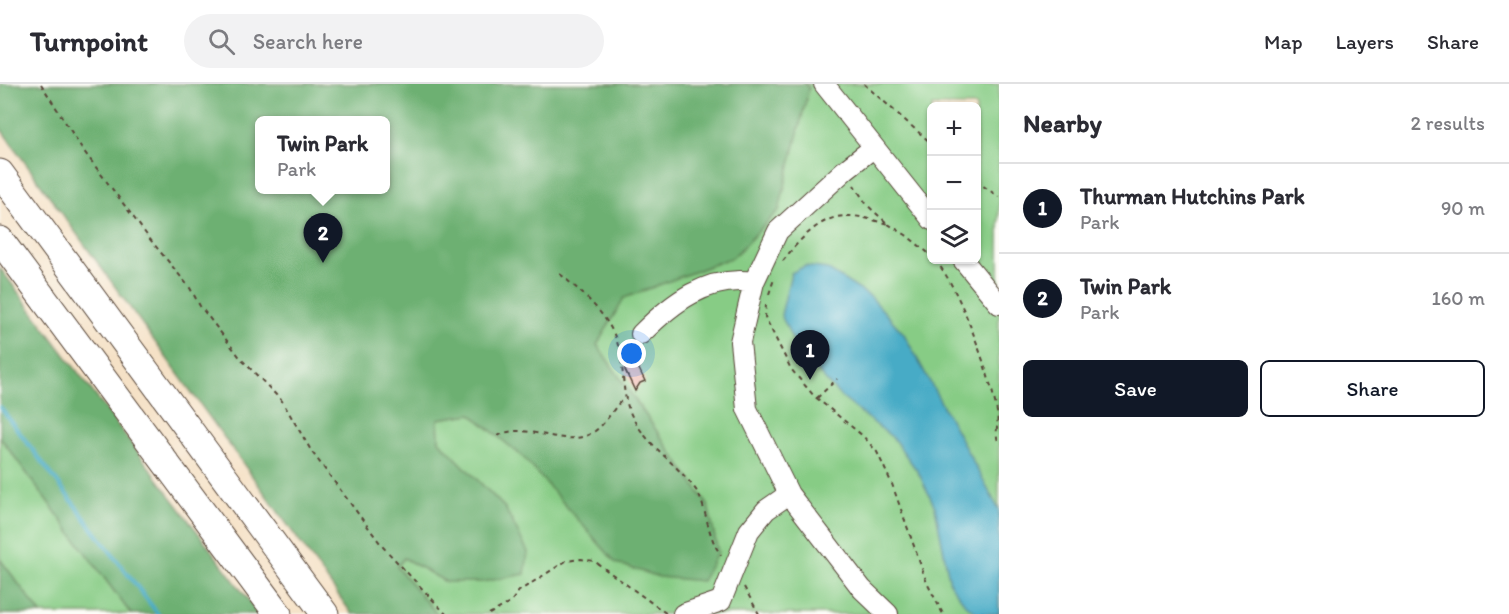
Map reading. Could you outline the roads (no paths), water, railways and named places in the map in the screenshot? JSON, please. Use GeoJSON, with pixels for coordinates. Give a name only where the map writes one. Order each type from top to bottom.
{"type":"FeatureCollection","features":[{"type":"Feature","properties":{"kind":"highway"},"geometry":{"type":"LineString","coordinates":[[0,173],[325,614]]}},
{"type":"Feature","properties":{"kind":"highway"},"geometry":{"type":"LineString","coordinates":[[0,240],[278,614]]}},
{"type":"Feature","properties":{"kind":"street"},"geometry":{"type":"LineString","coordinates":[[824,84],[927,214]]}},
{"type":"Feature","properties":{"kind":"street"},"geometry":{"type":"LineString","coordinates":[[873,148],[844,170],[778,231],[754,282],[740,342],[747,409],[789,494],[862,589],[888,614]]}},
{"type":"Feature","properties":{"kind":"street"},"geometry":{"type":"LineString","coordinates":[[966,264],[999,304]]}},
{"type":"Feature","properties":{"kind":"street"},"geometry":{"type":"LineString","coordinates":[[641,334],[683,297],[717,282],[738,280],[754,282]]}},
{"type":"Feature","properties":{"kind":"street"},"geometry":{"type":"LineString","coordinates":[[683,614],[721,600],[732,570],[755,524],[766,510],[789,494]]}},
{"type":"Feature","properties":{"kind":"water"},"geometry":{"type":"Polygon","coordinates":[[[805,266],[827,269],[871,297],[904,334],[999,510],[999,614],[978,614],[966,605],[950,584],[935,507],[918,472],[893,438],[841,397],[797,349],[781,315],[791,273],[805,266]]]}},
{"type":"Feature","properties":{"kind":"waterway"},"geometry":{"type":"LineString","coordinates":[[0,407],[158,614]]}},
{"type":"Feature","properties":{"kind":"place","name":"Twin Park"},"geometry":{"type":"Point","coordinates":[323,263]}},
{"type":"Feature","properties":{"kind":"place","name":"Thurman Hutchins Park"},"geometry":{"type":"Point","coordinates":[810,380]}}]}
